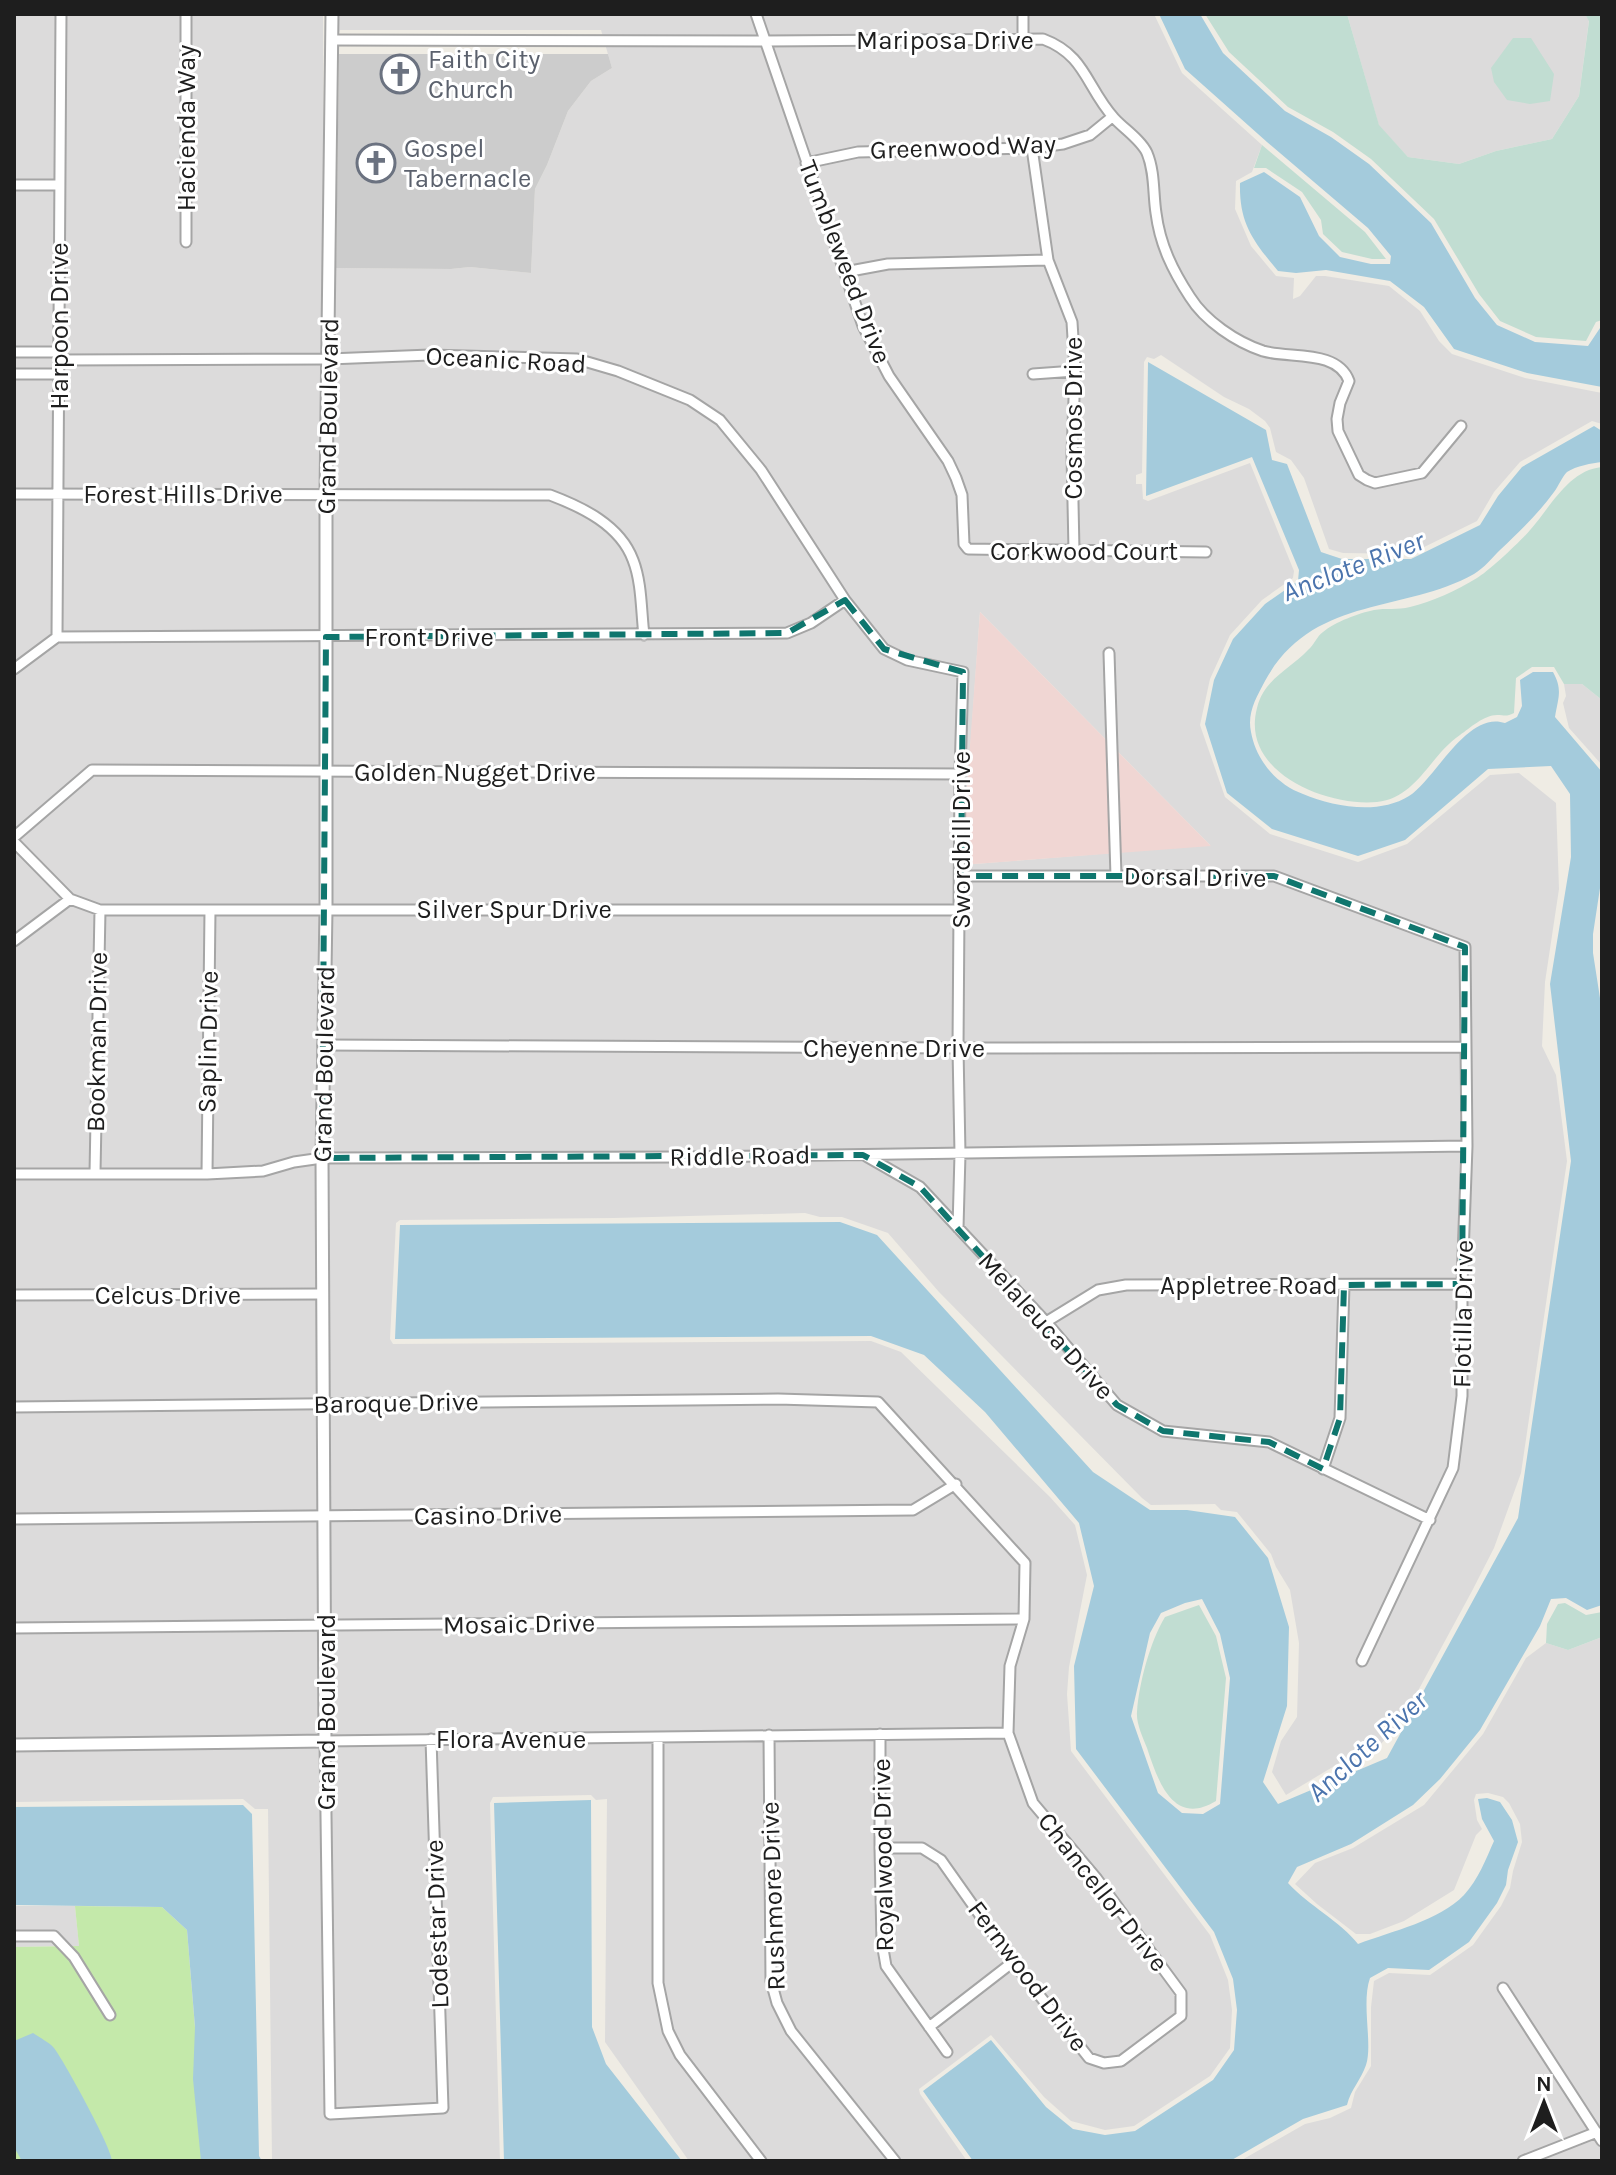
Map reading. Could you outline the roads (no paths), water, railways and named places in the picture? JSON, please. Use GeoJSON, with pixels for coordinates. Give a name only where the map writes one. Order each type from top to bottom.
{"type":"FeatureCollection","features":[{"type":"Feature","properties":{"kind":"street","name":"Harpoon Drive"},"geometry":{"type":"LineString","coordinates":[[57,637],[61,14]]}},
{"type":"Feature","properties":{"kind":"street","name":"Hacienda Way"},"geometry":{"type":"LineString","coordinates":[[186,14],[186,242]]}},
{"type":"Feature","properties":{"kind":"street","name":"Grand Boulevard"},"geometry":{"type":"LineString","coordinates":[[330,2114],[322,1158],[332,14]]}},
{"type":"Feature","properties":{"kind":"street","name":"Tumbleweed Drive"},"geometry":{"type":"LineString","coordinates":[[756,14],[863,326],[889,376],[948,461],[956,478],[962,495],[964,544]]}},
{"type":"Feature","properties":{"kind":"street"},"geometry":{"type":"LineString","coordinates":[[1023,14],[1023,37]]}},
{"type":"Feature","properties":{"kind":"street","name":"Mariposa Drive"},"geometry":{"type":"LineString","coordinates":[[332,40],[1043,39],[1062,46],[1080,65],[1112,117],[1146,150],[1152,168],[1162,244],[1192,302],[1239,341],[1264,351],[1306,355],[1335,364],[1345,371],[1349,381],[1337,419],[1343,442],[1359,475],[1375,483],[1422,473],[1461,426]]}},
{"type":"Feature","properties":{"kind":"street","name":"Greenwood Way"},"geometry":{"type":"LineString","coordinates":[[806,163],[858,152],[1032,148],[1063,144],[1090,135],[1112,117]]}},
{"type":"Feature","properties":{"kind":"street","name":"Cosmos Drive"},"geometry":{"type":"LineString","coordinates":[[1032,148],[1048,260],[1072,322],[1075,371],[1072,454],[1074,551]]}},
{"type":"Feature","properties":{"kind":"street"},"geometry":{"type":"LineString","coordinates":[[14,185],[59,185]]}},
{"type":"Feature","properties":{"kind":"street"},"geometry":{"type":"LineString","coordinates":[[845,272],[888,264],[1048,260]]}},
{"type":"Feature","properties":{"kind":"street","name":"Oceanic Road"},"geometry":{"type":"LineString","coordinates":[[14,352],[60,356],[329,359],[430,355],[577,359],[618,371],[690,400],[720,420],[761,470],[845,600]]}},
{"type":"Feature","properties":{"kind":"street"},"geometry":{"type":"LineString","coordinates":[[1033,374],[1075,371]]}},
{"type":"Feature","properties":{"kind":"street"},"geometry":{"type":"LineString","coordinates":[[14,374],[60,374]]}},
{"type":"Feature","properties":{"kind":"street","name":"Forest Hills Drive"},"geometry":{"type":"LineString","coordinates":[[14,494],[550,495],[583,507],[616,533],[633,558],[644,635]]}},
{"type":"Feature","properties":{"kind":"street","name":"Corkwood Court"},"geometry":{"type":"LineString","coordinates":[[964,544],[973,551],[1206,552]]}},
{"type":"Feature","properties":{"kind":"street","name":"Front Drive"},"geometry":{"type":"LineString","coordinates":[[57,637],[787,633],[811,623],[845,600]]}},
{"type":"Feature","properties":{"kind":"street","name":"Swordbill Drive"},"geometry":{"type":"LineString","coordinates":[[845,600],[884,649],[907,660],[963,672],[958,1228]]}},
{"type":"Feature","properties":{"kind":"street"},"geometry":{"type":"LineString","coordinates":[[14,669],[57,637]]}},
{"type":"Feature","properties":{"kind":"street"},"geometry":{"type":"LineString","coordinates":[[1109,653],[1116,876]]}},
{"type":"Feature","properties":{"kind":"street","name":"Golden Nugget Drive"},"geometry":{"type":"LineString","coordinates":[[14,840],[92,770],[960,774]]}},
{"type":"Feature","properties":{"kind":"street"},"geometry":{"type":"LineString","coordinates":[[14,840],[70,899],[14,941]]}},
{"type":"Feature","properties":{"kind":"street","name":"Dorsal Drive"},"geometry":{"type":"LineString","coordinates":[[961,876],[1274,876],[1465,947]]}},
{"type":"Feature","properties":{"kind":"street","name":"Silver Spur Drive"},"geometry":{"type":"LineString","coordinates":[[70,899],[100,910],[961,910]]}},
{"type":"Feature","properties":{"kind":"street","name":"Bookman Drive"},"geometry":{"type":"LineString","coordinates":[[95,1173],[100,910]]}},
{"type":"Feature","properties":{"kind":"street","name":"Saplin Drive"},"geometry":{"type":"LineString","coordinates":[[207,1174],[210,910]]}},
{"type":"Feature","properties":{"kind":"street","name":"Flotilla Drive"},"geometry":{"type":"LineString","coordinates":[[1362,1661],[1453,1468],[1462,1396],[1467,1146],[1465,947]]}},
{"type":"Feature","properties":{"kind":"street","name":"Cheyenne Drive"},"geometry":{"type":"LineString","coordinates":[[323,1045],[1465,1047]]}},
{"type":"Feature","properties":{"kind":"street","name":"Riddle Road"},"geometry":{"type":"LineString","coordinates":[[14,1174],[207,1174],[263,1171],[322,1158],[960,1154],[1467,1146]]}},
{"type":"Feature","properties":{"kind":"street","name":"Melaleuca Drive"},"geometry":{"type":"LineString","coordinates":[[863,1155],[920,1187],[1046,1322],[1117,1405],[1163,1431],[1269,1442],[1430,1520]]}},
{"type":"Feature","properties":{"kind":"street","name":"Appletree Road"},"geometry":{"type":"LineString","coordinates":[[1046,1322],[1098,1290],[1126,1285],[1462,1284]]}},
{"type":"Feature","properties":{"kind":"street"},"geometry":{"type":"LineString","coordinates":[[1323,1469],[1340,1418],[1344,1285]]}},
{"type":"Feature","properties":{"kind":"street","name":"Celcus Drive"},"geometry":{"type":"LineString","coordinates":[[14,1295],[322,1294]]}},
{"type":"Feature","properties":{"kind":"street","name":"Baroque Drive"},"geometry":{"type":"LineString","coordinates":[[14,1407],[778,1399]]}},
{"type":"Feature","properties":{"kind":"street","name":"Chancellor Drive"},"geometry":{"type":"LineString","coordinates":[[778,1399],[878,1402],[1025,1563],[1024,1619],[1010,1666],[1008,1733],[1033,1803],[1097,1879],[1181,1993],[1181,2016]]}},
{"type":"Feature","properties":{"kind":"street","name":"Casino Drive"},"geometry":{"type":"LineString","coordinates":[[14,1519],[913,1510],[956,1484]]}},
{"type":"Feature","properties":{"kind":"street","name":"Mosaic Drive"},"geometry":{"type":"LineString","coordinates":[[14,1628],[1024,1619]]}},
{"type":"Feature","properties":{"kind":"street","name":"Flora Avenue"},"geometry":{"type":"LineString","coordinates":[[14,1745],[1008,1733]]}},
{"type":"Feature","properties":{"kind":"street","name":"Royalwood Drive"},"geometry":{"type":"LineString","coordinates":[[880,1734],[882,1943],[886,1966],[947,2052]]}},
{"type":"Feature","properties":{"kind":"street","name":"Rushmore Drive"},"geometry":{"type":"LineString","coordinates":[[769,1735],[771,1981],[777,2003],[791,2031],[895,2161]]}},
{"type":"Feature","properties":{"kind":"street"},"geometry":{"type":"LineString","coordinates":[[658,1738],[658,1983],[668,2031],[680,2055],[761,2161]]}},
{"type":"Feature","properties":{"kind":"street","name":"Lodestar Drive"},"geometry":{"type":"LineString","coordinates":[[330,2114],[443,2108],[431,1739]]}},
{"type":"Feature","properties":{"kind":"street","name":"Fernwood Drive"},"geometry":{"type":"LineString","coordinates":[[880,1848],[922,1848],[941,1860],[1013,1962],[1089,2058],[1104,2063],[1121,2061],[1181,2016]]}},
{"type":"Feature","properties":{"kind":"street"},"geometry":{"type":"LineString","coordinates":[[14,1936],[54,1936],[74,1957],[110,2015]]}},
{"type":"Feature","properties":{"kind":"street"},"geometry":{"type":"LineString","coordinates":[[929,2027],[1013,1962]]}},
{"type":"Feature","properties":{"kind":"street"},"geometry":{"type":"LineString","coordinates":[[1503,1988],[1599,2136],[1523,2161]]}},
{"type":"Feature","properties":{"kind":"water"},"geometry":{"type":"Polygon","coordinates":[[[1159,14],[1200,14],[1223,53],[1285,111],[1331,137],[1369,164],[1431,223],[1475,298],[1497,325],[1535,342],[1588,346],[1602,325],[1602,387],[1527,373],[1454,349],[1424,307],[1390,281],[1326,270],[1278,271],[1249,231],[1240,197],[1240,183],[1264,172],[1300,197],[1319,236],[1340,257],[1371,264],[1390,264],[1391,256],[1368,228],[1185,69],[1159,14]]]}},
{"type":"Feature","properties":{"kind":"water","name":"Anclote River"},"geometry":{"type":"Polygon","coordinates":[[[1148,362],[1266,430],[1272,460],[1287,464],[1321,552],[1342,559],[1411,559],[1480,525],[1498,496],[1522,467],[1594,426],[1602,431],[1602,462],[1579,466],[1567,472],[1535,515],[1478,572],[1446,587],[1360,610],[1307,634],[1285,653],[1265,681],[1253,706],[1250,725],[1257,752],[1269,770],[1293,790],[1342,805],[1384,806],[1409,796],[1419,788],[1452,749],[1478,727],[1491,722],[1505,723],[1517,717],[1522,706],[1520,680],[1533,672],[1553,672],[1559,689],[1555,717],[1602,772],[1602,875],[1593,953],[1602,1011],[1602,1605],[1587,1610],[1566,1598],[1551,1599],[1540,1626],[1480,1730],[1440,1779],[1413,1805],[1351,1844],[1297,1867],[1288,1883],[1358,1944],[1428,1919],[1454,1904],[1469,1889],[1494,1841],[1482,1819],[1478,1799],[1500,1802],[1512,1820],[1518,1842],[1506,1885],[1469,1942],[1429,1970],[1388,1968],[1370,1978],[1367,2000],[1368,2056],[1347,2105],[1303,2119],[1230,2161],[973,2161],[923,2091],[991,2040],[1046,2107],[1073,2129],[1105,2135],[1135,2131],[1213,2080],[1234,2050],[1237,2010],[1233,1979],[1214,1932],[1076,1749],[1074,1666],[1094,1586],[1079,1523],[985,1412],[924,1355],[871,1336],[395,1339],[400,1225],[840,1222],[877,1235],[1093,1472],[1150,1510],[1187,1510],[1235,1517],[1268,1558],[1289,1627],[1287,1706],[1263,1782],[1278,1804],[1387,1758],[1518,1518],[1571,1161],[1550,984],[1571,857],[1570,794],[1551,766],[1488,769],[1405,840],[1358,856],[1272,829],[1227,793],[1205,724],[1214,680],[1233,639],[1265,604],[1298,581],[1299,570],[1252,457],[1146,496],[1148,362]],[[1202,1599],[1161,1613],[1150,1633],[1131,1716],[1158,1793],[1182,1813],[1203,1814],[1220,1804],[1230,1678],[1220,1634],[1202,1599]]]}},
{"type":"Feature","properties":{"kind":"water"},"geometry":{"type":"Polygon","coordinates":[[[591,1800],[592,2027],[606,2064],[682,2161],[504,2161],[494,1803],[591,1800]]]}},
{"type":"Feature","properties":{"kind":"water"},"geometry":{"type":"Polygon","coordinates":[[[243,1805],[252,1814],[259,2156],[262,2161],[201,2161],[193,2079],[195,2027],[187,1930],[162,1907],[14,1905],[14,1807],[243,1805]]]}},
{"type":"Feature","properties":{"kind":"water"},"geometry":{"type":"Polygon","coordinates":[[[33,2033],[52,2046],[59,2056],[96,2123],[112,2161],[22,2161],[14,2147],[14,2041],[33,2033]]]}},
{"type":"Feature","properties":{"kind":"place","name":"Faith City Church"},"geometry":{"type":"Point","coordinates":[400,74]}},
{"type":"Feature","properties":{"kind":"place","name":"Gospel Tabernacle"},"geometry":{"type":"Point","coordinates":[376,163]}}]}
